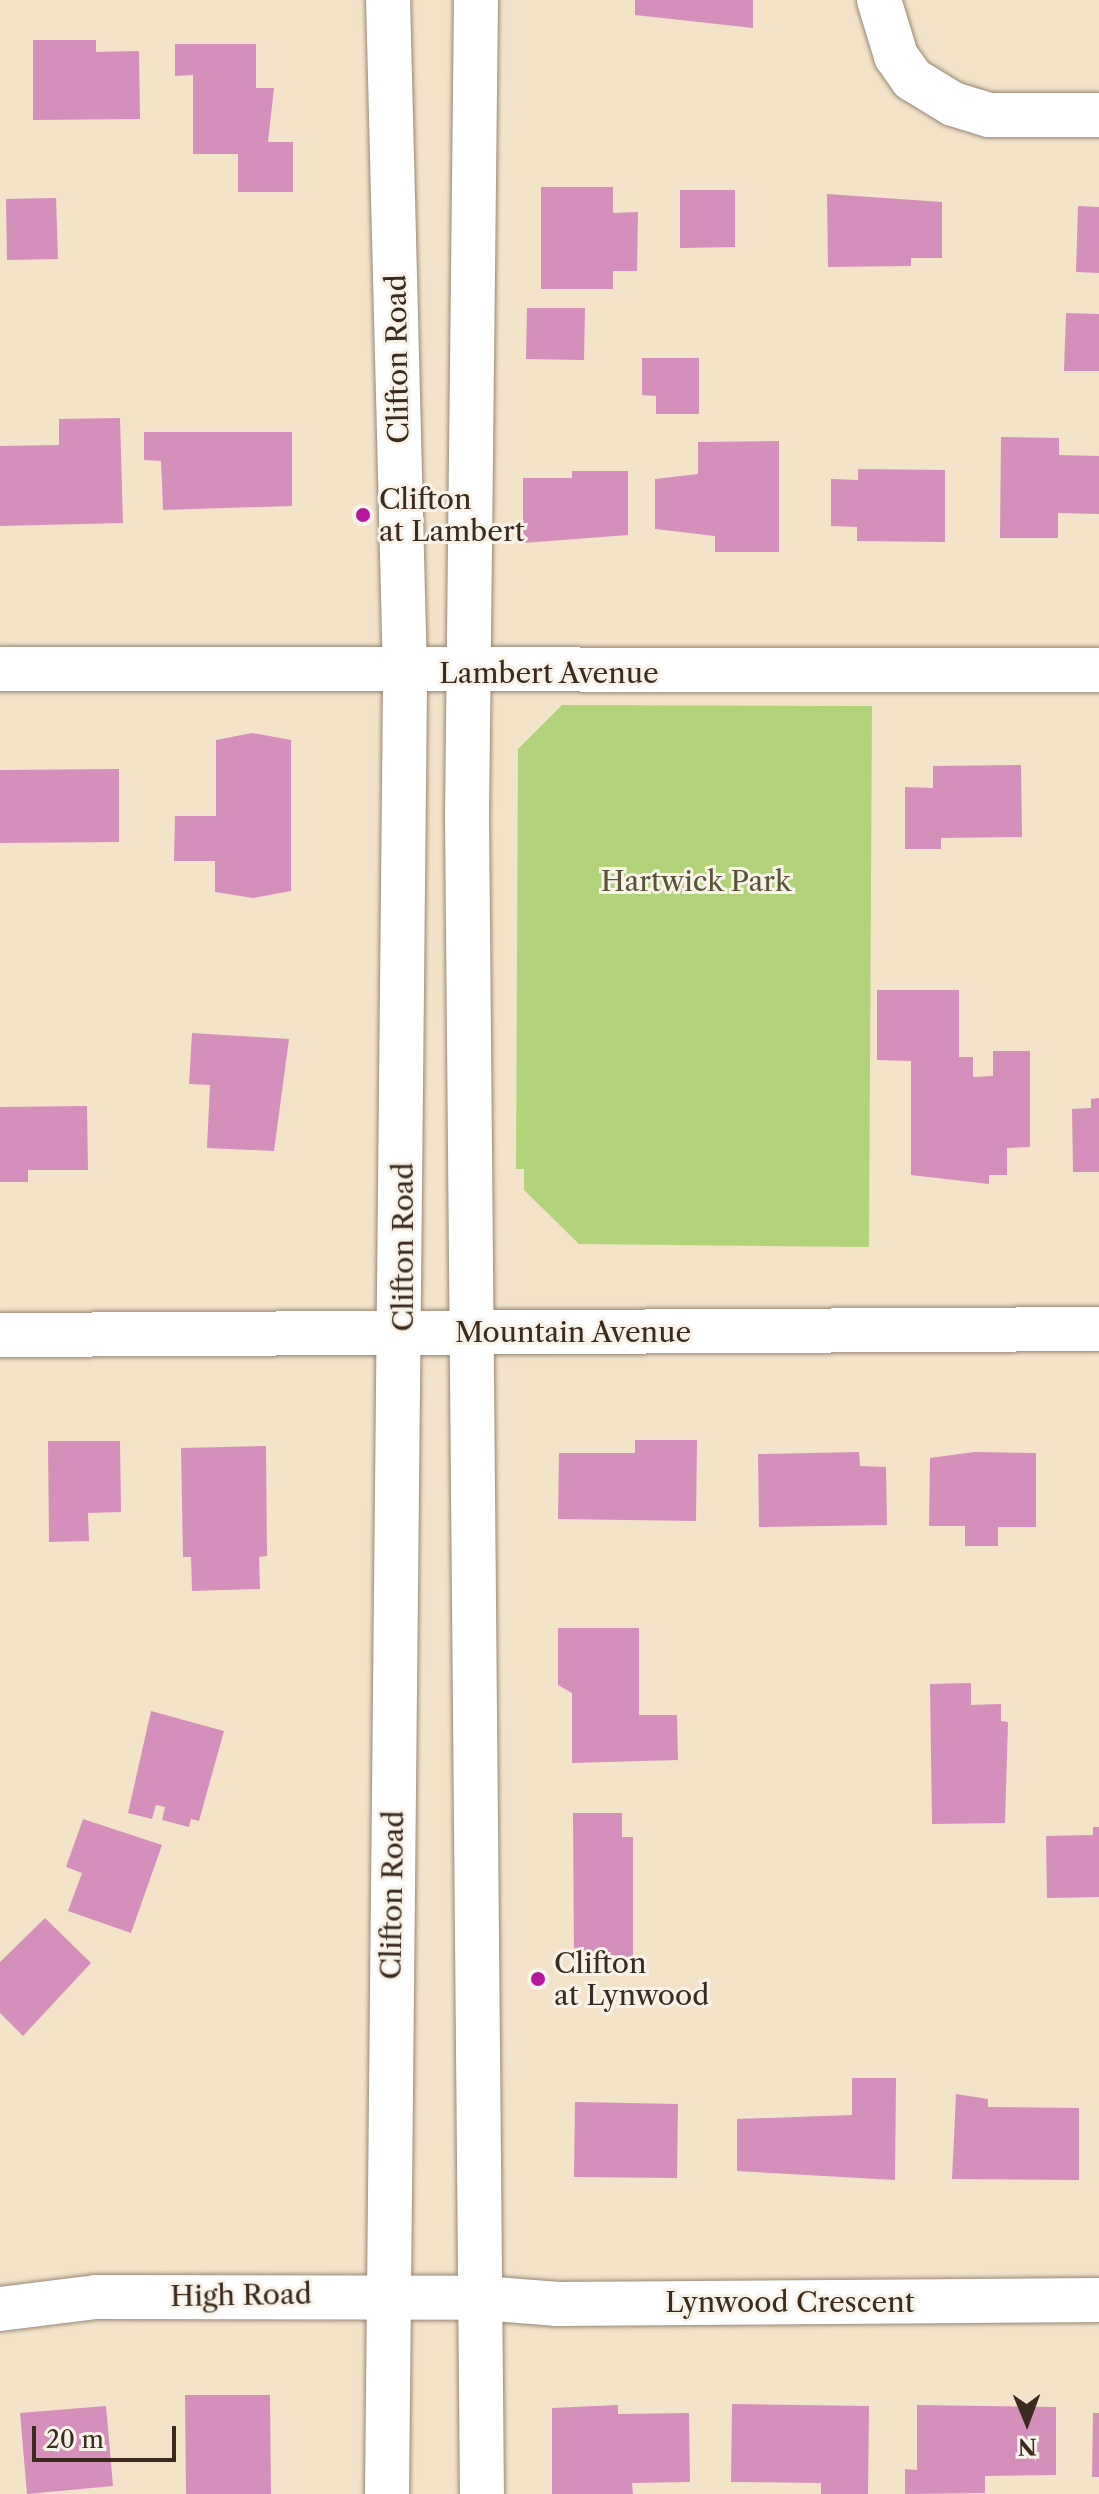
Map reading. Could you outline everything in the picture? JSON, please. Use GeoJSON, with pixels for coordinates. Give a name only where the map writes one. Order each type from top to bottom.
{"type":"FeatureCollection","features":[{"type":"Feature","properties":{"kind":"main road","name":"Clifton Road"},"geometry":{"type":"LineString","coordinates":[[387,2494],[385,2294],[402,1334],[405,674],[388,0]]}},
{"type":"Feature","properties":{"kind":"main road"},"geometry":{"type":"LineString","coordinates":[[476,0],[469,674],[470,1332],[482,2494]]}},
{"type":"Feature","properties":{"kind":"main road"},"geometry":{"type":"LineString","coordinates":[[879,0],[896,56],[912,79],[989,115],[1099,115]]}},
{"type":"Feature","properties":{"kind":"main road","name":"Lambert Avenue"},"geometry":{"type":"LineString","coordinates":[[0,669],[405,674],[1099,670]]}},
{"type":"Feature","properties":{"kind":"main road","name":"Mountain Avenue"},"geometry":{"type":"LineString","coordinates":[[0,1335],[1099,1329]]}},
{"type":"Feature","properties":{"kind":"main road","name":"High Road"},"geometry":{"type":"LineString","coordinates":[[0,2309],[96,2297],[385,2294],[482,2298]]}},
{"type":"Feature","properties":{"kind":"main road","name":"Lynwood Crescent"},"geometry":{"type":"LineString","coordinates":[[482,2298],[1099,2300]]}},
{"type":"Feature","properties":{"kind":"green space","name":"Hartwick Park"},"geometry":{"type":"Polygon","coordinates":[[[562,705],[872,706],[869,1247],[579,1244],[524,1190],[524,1169],[516,1169],[518,749],[562,705]]]}},
{"type":"Feature","properties":{"kind":"building"},"geometry":{"type":"Polygon","coordinates":[[[635,0],[753,0],[753,28],[635,15],[635,0]]]}},
{"type":"Feature","properties":{"kind":"building"},"geometry":{"type":"Polygon","coordinates":[[[33,40],[96,40],[96,52],[139,51],[140,119],[33,120],[33,40]]]}},
{"type":"Feature","properties":{"kind":"building"},"geometry":{"type":"Polygon","coordinates":[[[175,44],[256,44],[256,88],[274,88],[268,142],[293,142],[293,192],[238,192],[238,154],[193,154],[193,75],[175,76],[175,44]]]}},
{"type":"Feature","properties":{"kind":"building"},"geometry":{"type":"Polygon","coordinates":[[[541,187],[613,187],[613,213],[638,212],[637,271],[613,271],[613,289],[541,289],[541,187]]]}},
{"type":"Feature","properties":{"kind":"building"},"geometry":{"type":"Polygon","coordinates":[[[680,190],[735,190],[735,247],[680,248],[680,190]]]}},
{"type":"Feature","properties":{"kind":"building"},"geometry":{"type":"Polygon","coordinates":[[[827,194],[942,202],[942,258],[911,258],[911,266],[828,267],[827,194]]]}},
{"type":"Feature","properties":{"kind":"building"},"geometry":{"type":"Polygon","coordinates":[[[56,198],[58,259],[7,260],[6,199],[56,198]]]}},
{"type":"Feature","properties":{"kind":"building"},"geometry":{"type":"Polygon","coordinates":[[[1078,206],[1099,207],[1099,273],[1076,272],[1078,206]]]}},
{"type":"Feature","properties":{"kind":"building"},"geometry":{"type":"Polygon","coordinates":[[[527,308],[585,308],[584,360],[526,359],[527,308]]]}},
{"type":"Feature","properties":{"kind":"building"},"geometry":{"type":"Polygon","coordinates":[[[1066,313],[1099,314],[1099,371],[1064,371],[1066,313]]]}},
{"type":"Feature","properties":{"kind":"building"},"geometry":{"type":"Polygon","coordinates":[[[642,358],[699,358],[699,414],[656,414],[656,396],[642,395],[642,358]]]}},
{"type":"Feature","properties":{"kind":"building"},"geometry":{"type":"Polygon","coordinates":[[[120,418],[123,523],[0,526],[0,446],[59,445],[59,419],[120,418]]]}},
{"type":"Feature","properties":{"kind":"building"},"geometry":{"type":"Polygon","coordinates":[[[144,432],[292,432],[292,506],[163,510],[161,461],[144,460],[144,432]]]}},
{"type":"Feature","properties":{"kind":"building"},"geometry":{"type":"Polygon","coordinates":[[[1001,437],[1059,438],[1059,455],[1099,456],[1099,514],[1058,513],[1058,538],[1000,538],[1001,437]]]}},
{"type":"Feature","properties":{"kind":"building"},"geometry":{"type":"Polygon","coordinates":[[[779,441],[779,552],[715,552],[715,536],[655,529],[655,479],[698,474],[698,442],[779,441]]]}},
{"type":"Feature","properties":{"kind":"building"},"geometry":{"type":"Polygon","coordinates":[[[858,469],[945,470],[945,542],[857,541],[857,527],[831,526],[831,479],[858,480],[858,469]]]}},
{"type":"Feature","properties":{"kind":"building"},"geometry":{"type":"Polygon","coordinates":[[[572,471],[628,471],[628,535],[523,543],[523,478],[572,478],[572,471]]]}},
{"type":"Feature","properties":{"kind":"building"},"geometry":{"type":"Polygon","coordinates":[[[252,733],[291,740],[291,891],[253,898],[215,892],[215,861],[174,861],[175,816],[216,816],[216,740],[252,733]]]}},
{"type":"Feature","properties":{"kind":"building"},"geometry":{"type":"Polygon","coordinates":[[[1021,765],[1022,837],[941,838],[941,849],[905,849],[905,787],[933,788],[933,766],[1021,765]]]}},
{"type":"Feature","properties":{"kind":"building"},"geometry":{"type":"Polygon","coordinates":[[[119,769],[119,842],[0,843],[0,770],[119,769]]]}},
{"type":"Feature","properties":{"kind":"building"},"geometry":{"type":"Polygon","coordinates":[[[877,990],[959,990],[959,1057],[973,1057],[973,1077],[993,1076],[993,1051],[1030,1051],[1030,1147],[1007,1148],[1007,1175],[989,1175],[989,1184],[911,1175],[911,1061],[877,1060],[877,990]]]}},
{"type":"Feature","properties":{"kind":"building"},"geometry":{"type":"Polygon","coordinates":[[[192,1033],[289,1039],[274,1151],[207,1148],[210,1085],[189,1084],[192,1033]]]}},
{"type":"Feature","properties":{"kind":"building"},"geometry":{"type":"Polygon","coordinates":[[[1099,1098],[1099,1172],[1073,1172],[1072,1109],[1091,1108],[1091,1099],[1099,1098]]]}},
{"type":"Feature","properties":{"kind":"building"},"geometry":{"type":"Polygon","coordinates":[[[87,1106],[88,1170],[28,1170],[28,1182],[0,1182],[0,1107],[87,1106]]]}},
{"type":"Feature","properties":{"kind":"building"},"geometry":{"type":"Polygon","coordinates":[[[635,1440],[697,1440],[696,1521],[558,1519],[559,1453],[635,1453],[635,1440]]]}},
{"type":"Feature","properties":{"kind":"building"},"geometry":{"type":"Polygon","coordinates":[[[48,1441],[120,1441],[121,1512],[88,1513],[89,1541],[49,1542],[48,1441]]]}},
{"type":"Feature","properties":{"kind":"building"},"geometry":{"type":"Polygon","coordinates":[[[266,1446],[267,1556],[259,1557],[260,1589],[192,1591],[191,1557],[183,1557],[181,1448],[266,1446]]]}},
{"type":"Feature","properties":{"kind":"building"},"geometry":{"type":"Polygon","coordinates":[[[859,1452],[860,1466],[886,1467],[887,1525],[759,1527],[758,1454],[859,1452]]]}},
{"type":"Feature","properties":{"kind":"building"},"geometry":{"type":"Polygon","coordinates":[[[974,1452],[1036,1453],[1036,1527],[998,1527],[998,1546],[965,1546],[965,1526],[929,1526],[930,1458],[974,1452]]]}},
{"type":"Feature","properties":{"kind":"building"},"geometry":{"type":"Polygon","coordinates":[[[558,1628],[639,1628],[639,1715],[677,1715],[678,1760],[572,1763],[572,1693],[558,1685],[558,1628]]]}},
{"type":"Feature","properties":{"kind":"building"},"geometry":{"type":"Polygon","coordinates":[[[971,1683],[971,1705],[1001,1704],[1001,1721],[1008,1722],[1005,1823],[932,1824],[930,1684],[971,1683]]]}},
{"type":"Feature","properties":{"kind":"building"},"geometry":{"type":"Polygon","coordinates":[[[151,1711],[224,1731],[199,1821],[191,1819],[189,1827],[162,1820],[165,1807],[156,1805],[152,1819],[128,1813],[151,1711]]]}},
{"type":"Feature","properties":{"kind":"building"},"geometry":{"type":"Polygon","coordinates":[[[573,1813],[622,1813],[622,1837],[633,1837],[633,1961],[574,1961],[573,1813]]]}},
{"type":"Feature","properties":{"kind":"building"},"geometry":{"type":"Polygon","coordinates":[[[83,1819],[162,1845],[131,1933],[68,1911],[82,1873],[66,1867],[83,1819]]]}},
{"type":"Feature","properties":{"kind":"building"},"geometry":{"type":"Polygon","coordinates":[[[1093,1827],[1099,1827],[1099,1897],[1047,1898],[1046,1836],[1093,1835],[1093,1827]]]}},
{"type":"Feature","properties":{"kind":"building"},"geometry":{"type":"Polygon","coordinates":[[[45,1918],[91,1963],[23,2036],[0,2013],[0,1962],[45,1918]]]}},
{"type":"Feature","properties":{"kind":"building"},"geometry":{"type":"Polygon","coordinates":[[[852,2078],[896,2078],[895,2180],[737,2171],[737,2119],[852,2115],[852,2078]]]}},
{"type":"Feature","properties":{"kind":"building"},"geometry":{"type":"Polygon","coordinates":[[[956,2094],[988,2099],[988,2107],[1079,2108],[1079,2180],[952,2179],[956,2094]]]}},
{"type":"Feature","properties":{"kind":"building"},"geometry":{"type":"Polygon","coordinates":[[[575,2102],[678,2104],[677,2178],[574,2177],[575,2102]]]}},
{"type":"Feature","properties":{"kind":"building"},"geometry":{"type":"Polygon","coordinates":[[[185,2395],[270,2395],[271,2494],[186,2494],[185,2395]]]}},
{"type":"Feature","properties":{"kind":"building"},"geometry":{"type":"Polygon","coordinates":[[[732,2404],[869,2406],[868,2494],[821,2494],[821,2483],[731,2482],[732,2404]]]}},
{"type":"Feature","properties":{"kind":"building"},"geometry":{"type":"Polygon","coordinates":[[[618,2405],[618,2414],[689,2413],[690,2482],[632,2483],[633,2494],[552,2494],[552,2408],[618,2405]]]}},
{"type":"Feature","properties":{"kind":"building"},"geometry":{"type":"Polygon","coordinates":[[[917,2405],[1056,2407],[1056,2475],[985,2476],[985,2493],[905,2494],[905,2469],[917,2470],[917,2405]]]}},
{"type":"Feature","properties":{"kind":"building"},"geometry":{"type":"Polygon","coordinates":[[[106,2406],[113,2486],[27,2494],[20,2413],[106,2406]]]}},
{"type":"Feature","properties":{"kind":"building"},"geometry":{"type":"Polygon","coordinates":[[[1093,2413],[1099,2413],[1099,2477],[1092,2477],[1093,2413]]]}},
{"type":"Feature","properties":{"kind":"place","name":"Clifton at Lambert"},"geometry":{"type":"Point","coordinates":[363,515]}},
{"type":"Feature","properties":{"kind":"place","name":"Clifton at Lynwood"},"geometry":{"type":"Point","coordinates":[538,1979]}}]}
